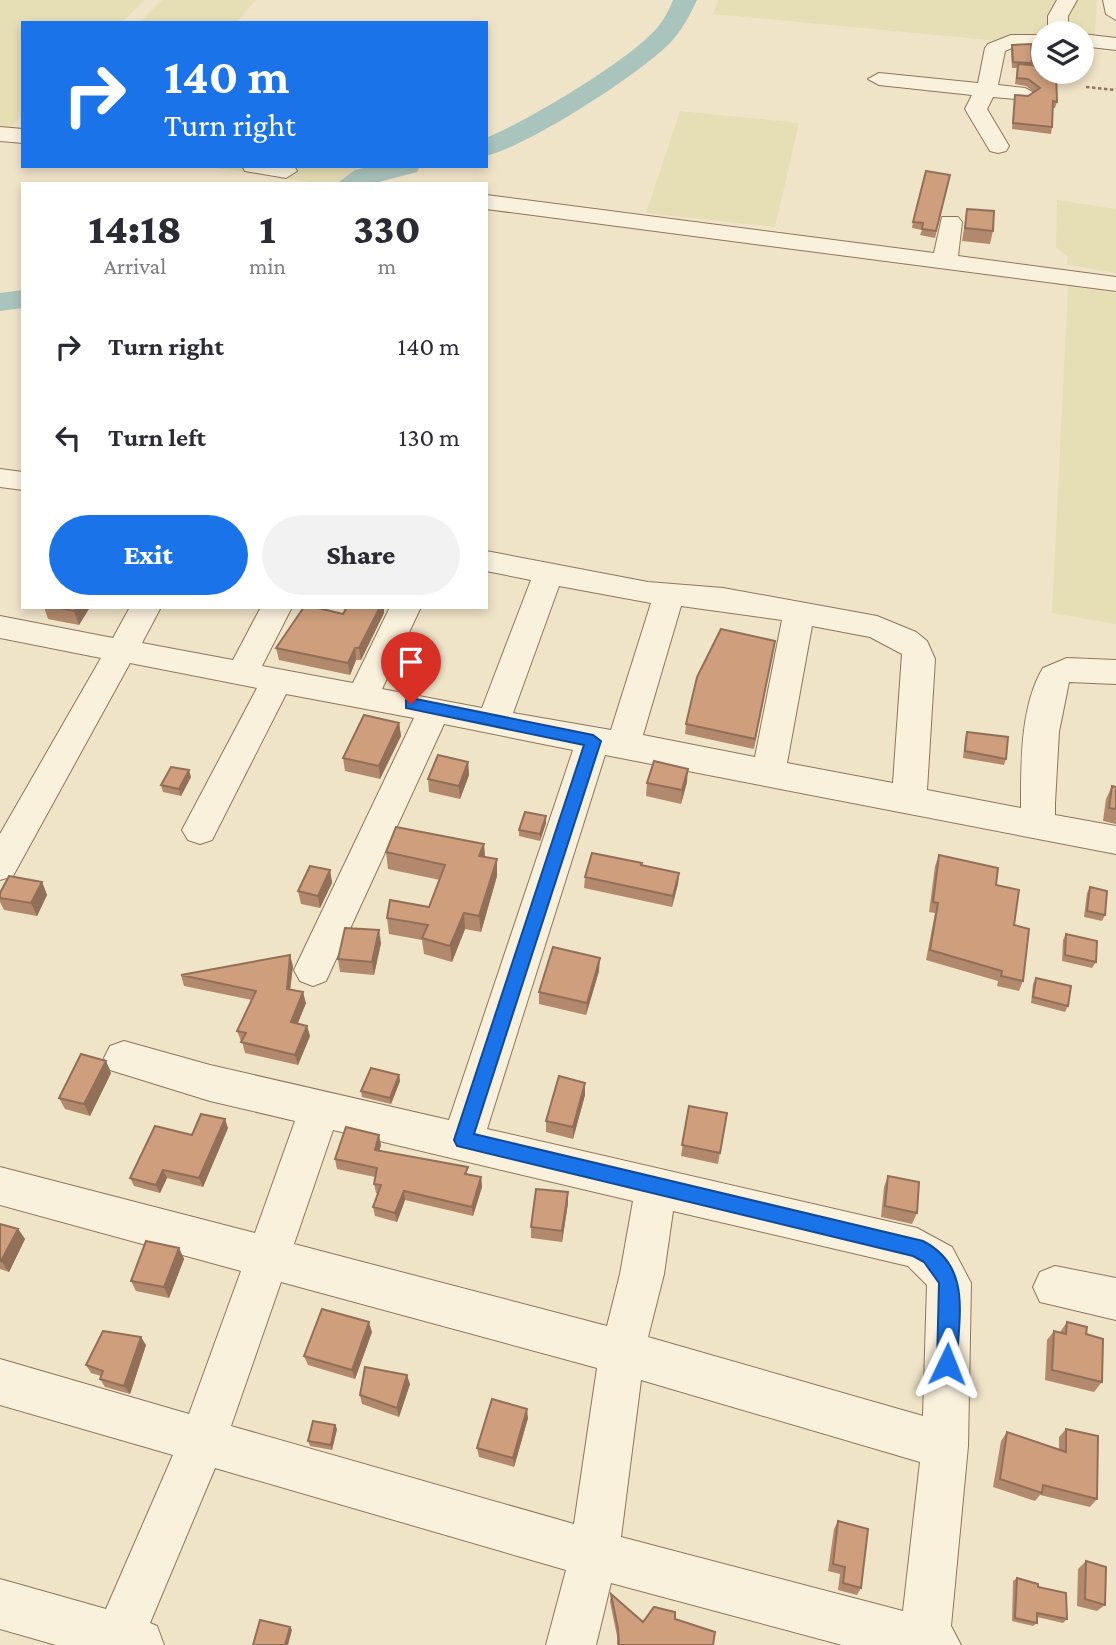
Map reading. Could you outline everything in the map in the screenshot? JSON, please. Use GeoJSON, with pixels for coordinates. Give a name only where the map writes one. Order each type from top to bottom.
{"type":"FeatureCollection","features":[{"type":"Feature","properties":{"kind":"street"},"geometry":{"type":"LineString","coordinates":[[1058,21],[1058,16],[1068,0]]}},
{"type":"Feature","properties":{"kind":"street"},"geometry":{"type":"LineString","coordinates":[[1113,0],[1116,14]]}},
{"type":"Feature","properties":{"kind":"street"},"geometry":{"type":"LineString","coordinates":[[1094,41],[1116,44]]}},
{"type":"Feature","properties":{"kind":"street"},"geometry":{"type":"LineString","coordinates":[[998,146],[976,109],[990,80],[998,45],[1031,42]]}},
{"type":"Feature","properties":{"kind":"street"},"geometry":{"type":"LineString","coordinates":[[879,79],[1025,94]]}},
{"type":"Feature","properties":{"kind":"street"},"geometry":{"type":"LineString","coordinates":[[0,134],[21,136]]}},
{"type":"Feature","properties":{"kind":"street"},"geometry":{"type":"LineString","coordinates":[[266,168],[286,171]]}},
{"type":"Feature","properties":{"kind":"street"},"geometry":{"type":"LineString","coordinates":[[488,202],[1116,284]]}},
{"type":"Feature","properties":{"kind":"street"},"geometry":{"type":"LineString","coordinates":[[945,261],[950,222]]}},
{"type":"Feature","properties":{"kind":"street"},"geometry":{"type":"LineString","coordinates":[[0,478],[21,481]]}},
{"type":"Feature","properties":{"kind":"street"},"geometry":{"type":"LineString","coordinates":[[488,561],[669,594],[712,597],[877,627],[905,640],[916,649],[918,668],[909,799]]}},
{"type":"Feature","properties":{"kind":"street"},"geometry":{"type":"LineString","coordinates":[[493,720],[503,701],[526,626],[550,573]]}},
{"type":"Feature","properties":{"kind":"street"},"geometry":{"type":"LineString","coordinates":[[463,1140],[609,742],[669,594]]}},
{"type":"Feature","properties":{"kind":"street"},"geometry":{"type":"LineString","coordinates":[[0,866],[145,609]]}},
{"type":"Feature","properties":{"kind":"street"},"geometry":{"type":"LineString","coordinates":[[242,674],[276,609]]}},
{"type":"Feature","properties":{"kind":"street"},"geometry":{"type":"LineString","coordinates":[[363,695],[405,609]]}},
{"type":"Feature","properties":{"kind":"street"},"geometry":{"type":"LineString","coordinates":[[769,771],[799,613]]}},
{"type":"Feature","properties":{"kind":"street"},"geometry":{"type":"LineString","coordinates":[[10,628],[242,674],[278,678],[434,710],[769,771],[1116,840]]}},
{"type":"Feature","properties":{"kind":"street"},"geometry":{"type":"LineString","coordinates":[[1038,823],[1037,771],[1041,720],[1054,676],[1067,669],[1116,672]]}},
{"type":"Feature","properties":{"kind":"street"},"geometry":{"type":"LineString","coordinates":[[200,830],[278,678]]}},
{"type":"Feature","properties":{"kind":"street"},"geometry":{"type":"LineString","coordinates":[[313,970],[434,710]]}},
{"type":"Feature","properties":{"kind":"street"},"geometry":{"type":"LineString","coordinates":[[0,1382],[202,1443],[919,1643],[945,1446],[949,1283],[943,1268],[931,1256],[916,1248],[210,1083],[124,1058]]}},
{"type":"Feature","properties":{"kind":"street"},"geometry":{"type":"LineString","coordinates":[[0,1604],[126,1642],[202,1443],[320,1108]]}},
{"type":"Feature","properties":{"kind":"street"},"geometry":{"type":"LineString","coordinates":[[0,1186],[622,1352],[945,1446]]}},
{"type":"Feature","properties":{"kind":"street"},"geometry":{"type":"LineString","coordinates":[[571,1645],[594,1553],[622,1352],[642,1274],[656,1188]]}},
{"type":"Feature","properties":{"kind":"street"},"geometry":{"type":"LineString","coordinates":[[1055,1287],[1116,1299]]}},
{"type":"Feature","properties":{"kind":"path"},"geometry":{"type":"LineString","coordinates":[[1086,87],[1116,90]]}},
{"type":"Feature","properties":{"kind":"shaded area"},"geometry":{"type":"Polygon","coordinates":[[[0,0],[145,0],[123,21],[21,21],[21,117],[8,130],[0,128],[0,0]]]}},
{"type":"Feature","properties":{"kind":"shaded area"},"geometry":{"type":"Polygon","coordinates":[[[162,0],[256,0],[238,21],[141,21],[162,0]]]}},
{"type":"Feature","properties":{"kind":"shaded area"},"geometry":{"type":"Polygon","coordinates":[[[718,0],[1097,0],[1094,50],[1094,21],[1031,21],[1031,44],[713,14],[718,0]]]}},
{"type":"Feature","properties":{"kind":"shaded area"},"geometry":{"type":"Polygon","coordinates":[[[680,111],[799,123],[775,227],[646,213],[680,111]]]}},
{"type":"Feature","properties":{"kind":"shaded area"},"geometry":{"type":"Polygon","coordinates":[[[217,168],[357,168],[347,182],[310,182],[217,168]]]}},
{"type":"Feature","properties":{"kind":"shaded area"},"geometry":{"type":"Polygon","coordinates":[[[1057,200],[1116,209],[1116,273],[1067,265],[1068,257],[1056,247],[1057,200]]]}},
{"type":"Feature","properties":{"kind":"shaded area"},"geometry":{"type":"Polygon","coordinates":[[[1068,286],[1116,293],[1116,624],[1052,613],[1068,286]]]}},
{"type":"Feature","properties":{"kind":"building"},"geometry":{"type":"Polygon","coordinates":[[[1031,44],[1031,63],[1013,62],[1012,45],[1031,44]]]}},
{"type":"Feature","properties":{"kind":"building"},"geometry":{"type":"Polygon","coordinates":[[[1018,64],[1031,65],[1031,81],[1017,78],[1018,64]]]}},
{"type":"Feature","properties":{"kind":"building"},"geometry":{"type":"Polygon","coordinates":[[[1035,84],[1056,84],[1057,102],[1053,101],[1052,127],[1013,123],[1015,95],[1028,96],[1040,88],[1035,84]]]}},
{"type":"Feature","properties":{"kind":"building"},"geometry":{"type":"Polygon","coordinates":[[[926,171],[950,175],[936,231],[922,229],[923,223],[913,222],[926,171]]]}},
{"type":"Feature","properties":{"kind":"building"},"geometry":{"type":"Polygon","coordinates":[[[967,209],[994,211],[993,231],[965,228],[967,209]]]}},
{"type":"Feature","properties":{"kind":"building"},"geometry":{"type":"Polygon","coordinates":[[[303,609],[322,609],[343,614],[346,609],[379,609],[348,663],[276,648],[303,609]]]}},
{"type":"Feature","properties":{"kind":"building"},"geometry":{"type":"Polygon","coordinates":[[[721,629],[775,641],[755,739],[686,724],[697,677],[721,629]]]}},
{"type":"Feature","properties":{"kind":"building"},"geometry":{"type":"Polygon","coordinates":[[[364,715],[399,723],[379,766],[343,758],[364,715]]]}},
{"type":"Feature","properties":{"kind":"building"},"geometry":{"type":"Polygon","coordinates":[[[967,732],[1008,737],[1006,759],[965,751],[967,732]]]}},
{"type":"Feature","properties":{"kind":"building"},"geometry":{"type":"Polygon","coordinates":[[[438,755],[468,762],[459,786],[428,779],[438,755]]]}},
{"type":"Feature","properties":{"kind":"building"},"geometry":{"type":"Polygon","coordinates":[[[654,761],[688,769],[682,790],[647,783],[654,761]]]}},
{"type":"Feature","properties":{"kind":"building"},"geometry":{"type":"Polygon","coordinates":[[[171,767],[189,770],[179,789],[161,785],[171,767]]]}},
{"type":"Feature","properties":{"kind":"building"},"geometry":{"type":"Polygon","coordinates":[[[1112,786],[1116,787],[1116,809],[1109,808],[1112,786]]]}},
{"type":"Feature","properties":{"kind":"building"},"geometry":{"type":"Polygon","coordinates":[[[525,812],[546,816],[540,834],[519,830],[525,812]]]}},
{"type":"Feature","properties":{"kind":"building"},"geometry":{"type":"Polygon","coordinates":[[[396,827],[484,844],[479,856],[497,859],[479,916],[464,913],[450,946],[422,938],[428,925],[387,918],[390,900],[429,907],[445,865],[386,852],[396,827]]]}},
{"type":"Feature","properties":{"kind":"building"},"geometry":{"type":"Polygon","coordinates":[[[592,853],[679,873],[673,896],[585,877],[592,853]]]}},
{"type":"Feature","properties":{"kind":"building"},"geometry":{"type":"Polygon","coordinates":[[[939,855],[998,868],[996,885],[1019,890],[1014,925],[1029,929],[1023,981],[1001,976],[1002,971],[930,950],[938,903],[933,902],[939,855]]]}},
{"type":"Feature","properties":{"kind":"building"},"geometry":{"type":"Polygon","coordinates":[[[310,866],[330,870],[318,896],[298,891],[310,866]]]}},
{"type":"Feature","properties":{"kind":"building"},"geometry":{"type":"Polygon","coordinates":[[[9,876],[42,882],[31,903],[0,898],[9,876]]]}},
{"type":"Feature","properties":{"kind":"building"},"geometry":{"type":"Polygon","coordinates":[[[1090,887],[1107,891],[1105,915],[1087,911],[1090,887]]]}},
{"type":"Feature","properties":{"kind":"building"},"geometry":{"type":"Polygon","coordinates":[[[345,928],[379,930],[372,962],[338,959],[345,928]]]}},
{"type":"Feature","properties":{"kind":"building"},"geometry":{"type":"Polygon","coordinates":[[[1066,934],[1097,941],[1096,962],[1065,955],[1066,934]]]}},
{"type":"Feature","properties":{"kind":"building"},"geometry":{"type":"Polygon","coordinates":[[[553,947],[600,958],[587,1003],[539,992],[553,947]]]}},
{"type":"Feature","properties":{"kind":"building"},"geometry":{"type":"Polygon","coordinates":[[[290,955],[287,989],[303,992],[291,1022],[307,1026],[295,1055],[241,1042],[246,1033],[237,1031],[256,991],[181,975],[290,955]]]}},
{"type":"Feature","properties":{"kind":"building"},"geometry":{"type":"Polygon","coordinates":[[[1036,978],[1071,986],[1068,1006],[1033,997],[1036,978]]]}},
{"type":"Feature","properties":{"kind":"building"},"geometry":{"type":"Polygon","coordinates":[[[81,1054],[106,1061],[84,1104],[59,1098],[81,1054]]]}},
{"type":"Feature","properties":{"kind":"building"},"geometry":{"type":"Polygon","coordinates":[[[371,1068],[399,1075],[390,1098],[361,1091],[371,1068]]]}},
{"type":"Feature","properties":{"kind":"building"},"geometry":{"type":"Polygon","coordinates":[[[559,1076],[585,1083],[573,1127],[546,1121],[559,1076]]]}},
{"type":"Feature","properties":{"kind":"building"},"geometry":{"type":"Polygon","coordinates":[[[689,1106],[727,1113],[720,1153],[682,1145],[689,1106]]]}},
{"type":"Feature","properties":{"kind":"building"},"geometry":{"type":"Polygon","coordinates":[[[201,1114],[225,1119],[199,1178],[163,1170],[156,1185],[130,1178],[155,1126],[192,1135],[201,1114]]]}},
{"type":"Feature","properties":{"kind":"building"},"geometry":{"type":"Polygon","coordinates":[[[346,1127],[379,1135],[375,1150],[468,1167],[465,1174],[481,1177],[472,1207],[404,1191],[395,1213],[373,1207],[381,1185],[374,1184],[377,1168],[335,1159],[346,1127]]]}},
{"type":"Feature","properties":{"kind":"building"},"geometry":{"type":"Polygon","coordinates":[[[888,1176],[919,1182],[917,1213],[885,1206],[888,1176]]]}},
{"type":"Feature","properties":{"kind":"building"},"geometry":{"type":"Polygon","coordinates":[[[536,1189],[568,1192],[562,1231],[531,1227],[536,1189]]]}},
{"type":"Feature","properties":{"kind":"building"},"geometry":{"type":"Polygon","coordinates":[[[0,1224],[18,1229],[1,1261],[0,1261],[0,1224]]]}},
{"type":"Feature","properties":{"kind":"building"},"geometry":{"type":"Polygon","coordinates":[[[146,1241],[179,1248],[164,1287],[131,1281],[146,1241]]]}},
{"type":"Feature","properties":{"kind":"building"},"geometry":{"type":"Polygon","coordinates":[[[322,1309],[369,1322],[352,1370],[304,1356],[322,1309]]]}},
{"type":"Feature","properties":{"kind":"building"},"geometry":{"type":"Polygon","coordinates":[[[1067,1322],[1087,1327],[1086,1334],[1103,1339],[1102,1382],[1052,1370],[1054,1331],[1066,1334],[1067,1322]]]}},
{"type":"Feature","properties":{"kind":"building"},"geometry":{"type":"Polygon","coordinates":[[[103,1331],[141,1337],[124,1386],[100,1379],[103,1371],[86,1365],[103,1331]]]}},
{"type":"Feature","properties":{"kind":"building"},"geometry":{"type":"Polygon","coordinates":[[[365,1367],[407,1375],[397,1408],[360,1395],[365,1367]]]}},
{"type":"Feature","properties":{"kind":"building"},"geometry":{"type":"Polygon","coordinates":[[[492,1399],[527,1409],[513,1458],[477,1448],[492,1399]]]}},
{"type":"Feature","properties":{"kind":"building"},"geometry":{"type":"Polygon","coordinates":[[[313,1421],[335,1425],[331,1445],[308,1441],[313,1421]]]}},
{"type":"Feature","properties":{"kind":"building"},"geometry":{"type":"Polygon","coordinates":[[[1066,1429],[1098,1436],[1097,1499],[1043,1485],[1042,1493],[1000,1479],[1007,1432],[1066,1452],[1066,1429]]]}},
{"type":"Feature","properties":{"kind":"building"},"geometry":{"type":"Polygon","coordinates":[[[838,1521],[868,1529],[861,1588],[843,1583],[845,1567],[833,1564],[838,1521]]]}},
{"type":"Feature","properties":{"kind":"building"},"geometry":{"type":"Polygon","coordinates":[[[1086,1561],[1106,1567],[1105,1605],[1085,1599],[1086,1561]]]}},
{"type":"Feature","properties":{"kind":"building"},"geometry":{"type":"Polygon","coordinates":[[[1017,1578],[1038,1584],[1038,1587],[1066,1593],[1067,1619],[1037,1613],[1037,1623],[1015,1618],[1017,1578]]]}},
{"type":"Feature","properties":{"kind":"building"},"geometry":{"type":"Polygon","coordinates":[[[611,1594],[643,1622],[654,1607],[675,1612],[675,1619],[715,1632],[713,1645],[619,1645],[611,1594]]]}},
{"type":"Feature","properties":{"kind":"building"},"geometry":{"type":"Polygon","coordinates":[[[260,1620],[290,1627],[285,1645],[253,1645],[260,1620]]]}},
{"type":"Feature","properties":{"kind":"waterway"},"geometry":{"type":"LineString","coordinates":[[488,147],[548,116],[631,62],[669,29],[685,0]]}},
{"type":"Feature","properties":{"kind":"waterway"},"geometry":{"type":"LineString","coordinates":[[354,182],[365,176],[399,168]]}},
{"type":"Feature","properties":{"kind":"waterway"},"geometry":{"type":"LineString","coordinates":[[0,302],[21,299]]}},
{"type":"Feature","properties":{"kind":"route"},"geometry":{"type":"LineString","coordinates":[[411,704],[593,741],[536,924],[494,1038],[463,1140],[916,1248],[931,1256],[943,1268],[949,1283],[947,1364]]}}]}
